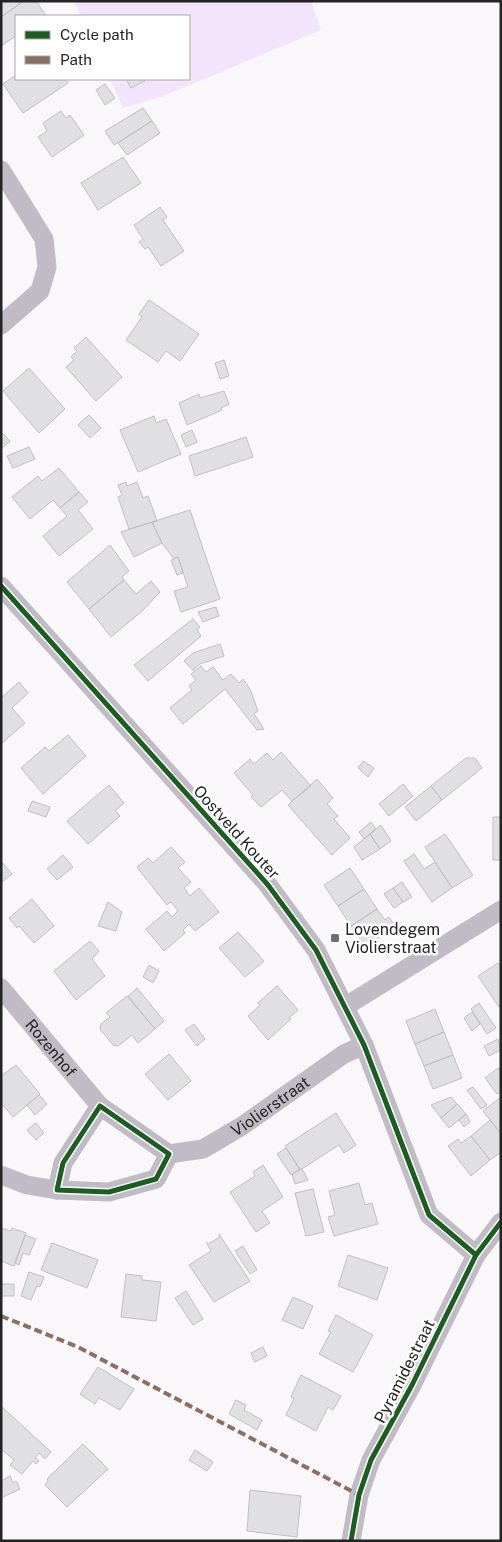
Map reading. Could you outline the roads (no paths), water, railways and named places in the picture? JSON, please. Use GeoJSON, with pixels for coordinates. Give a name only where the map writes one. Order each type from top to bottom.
{"type":"FeatureCollection","features":[{"type":"Feature","properties":{"kind":"street"},"geometry":{"type":"LineString","coordinates":[[1,170],[44,239],[47,267],[40,291],[1,325]]}},
{"type":"Feature","properties":{"kind":"street","name":"Oostveld Kouter"},"geometry":{"type":"LineString","coordinates":[[1,586],[268,884],[316,950],[346,1006],[364,1045],[429,1215],[476,1255]]}},
{"type":"Feature","properties":{"kind":"street"},"geometry":{"type":"LineString","coordinates":[[346,1006],[501,910]]}},
{"type":"Feature","properties":{"kind":"street","name":"Rozenhof"},"geometry":{"type":"LineString","coordinates":[[1,988],[100,1106],[169,1154]]}},
{"type":"Feature","properties":{"kind":"street","name":"Violierstraat"},"geometry":{"type":"LineString","coordinates":[[169,1154],[203,1149],[242,1126],[344,1054],[364,1045]]}},
{"type":"Feature","properties":{"kind":"street"},"geometry":{"type":"LineString","coordinates":[[57,1190],[63,1163],[100,1106]]}},
{"type":"Feature","properties":{"kind":"street"},"geometry":{"type":"LineString","coordinates":[[1,1175],[27,1185],[57,1190],[109,1192],[156,1179],[169,1154]]}},
{"type":"Feature","properties":{"kind":"street","name":"Pyramidestraat"},"geometry":{"type":"LineString","coordinates":[[351,1541],[359,1495],[372,1460],[412,1386],[476,1255],[501,1222]]}},
{"type":"Feature","properties":{"kind":"place","name":"Lovendegem Violierstraat"},"geometry":{"type":"Point","coordinates":[335,938]}}]}
